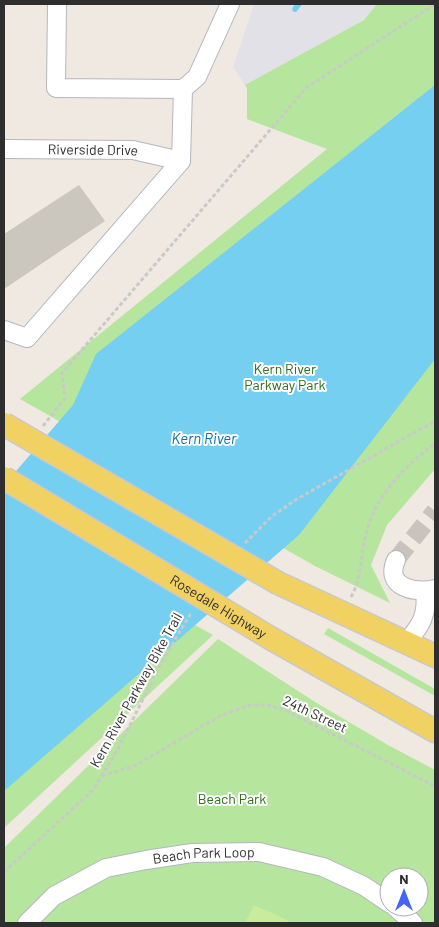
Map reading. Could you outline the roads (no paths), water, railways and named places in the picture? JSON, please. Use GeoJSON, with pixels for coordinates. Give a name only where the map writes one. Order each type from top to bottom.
{"type":"FeatureCollection","features":[{"type":"Feature","properties":{"kind":"main road"},"geometry":{"type":"LineString","coordinates":[[4,424],[278,583],[435,656]]}},
{"type":"Feature","properties":{"kind":"main road","name":"Rosedale Highway"},"geometry":{"type":"LineString","coordinates":[[4,478],[272,639],[435,731]]}},
{"type":"Feature","properties":{"kind":"street"},"geometry":{"type":"LineString","coordinates":[[57,4],[56,88],[183,89],[197,77],[230,4]]}},
{"type":"Feature","properties":{"kind":"street"},"geometry":{"type":"LineString","coordinates":[[4,330],[27,338],[181,162],[183,89]]}},
{"type":"Feature","properties":{"kind":"street","name":"Riverside Drive"},"geometry":{"type":"LineString","coordinates":[[4,149],[133,150],[181,162]]}},
{"type":"Feature","properties":{"kind":"street"},"geometry":{"type":"LineString","coordinates":[[396,560],[393,568],[394,577],[400,585],[408,590],[430,590],[420,626],[406,642]]}},
{"type":"Feature","properties":{"kind":"street","name":"Beach Park Loop"},"geometry":{"type":"LineString","coordinates":[[27,923],[54,896],[106,868],[192,853],[259,852],[323,867],[364,886],[379,896]]}},
{"type":"Feature","properties":{"kind":"water","name":"Kern River"},"geometry":{"type":"Polygon","coordinates":[[[435,85],[435,359],[299,535],[4,791],[4,485],[73,405],[96,354],[435,85]]]}},
{"type":"Feature","properties":{"kind":"waterway"},"geometry":{"type":"LineString","coordinates":[[295,9],[299,4]]}},
{"type":"Feature","properties":{"kind":"tunnel"},"geometry":{"type":"LineString","coordinates":[[396,560],[435,511]]}},
{"type":"Feature","properties":{"kind":"park label","name":"Kern River Parkway Park"},"geometry":{"type":"Point","coordinates":[285,378]}},
{"type":"Feature","properties":{"kind":"park label","name":"Beach Park"},"geometry":{"type":"Point","coordinates":[232,799]}}]}
